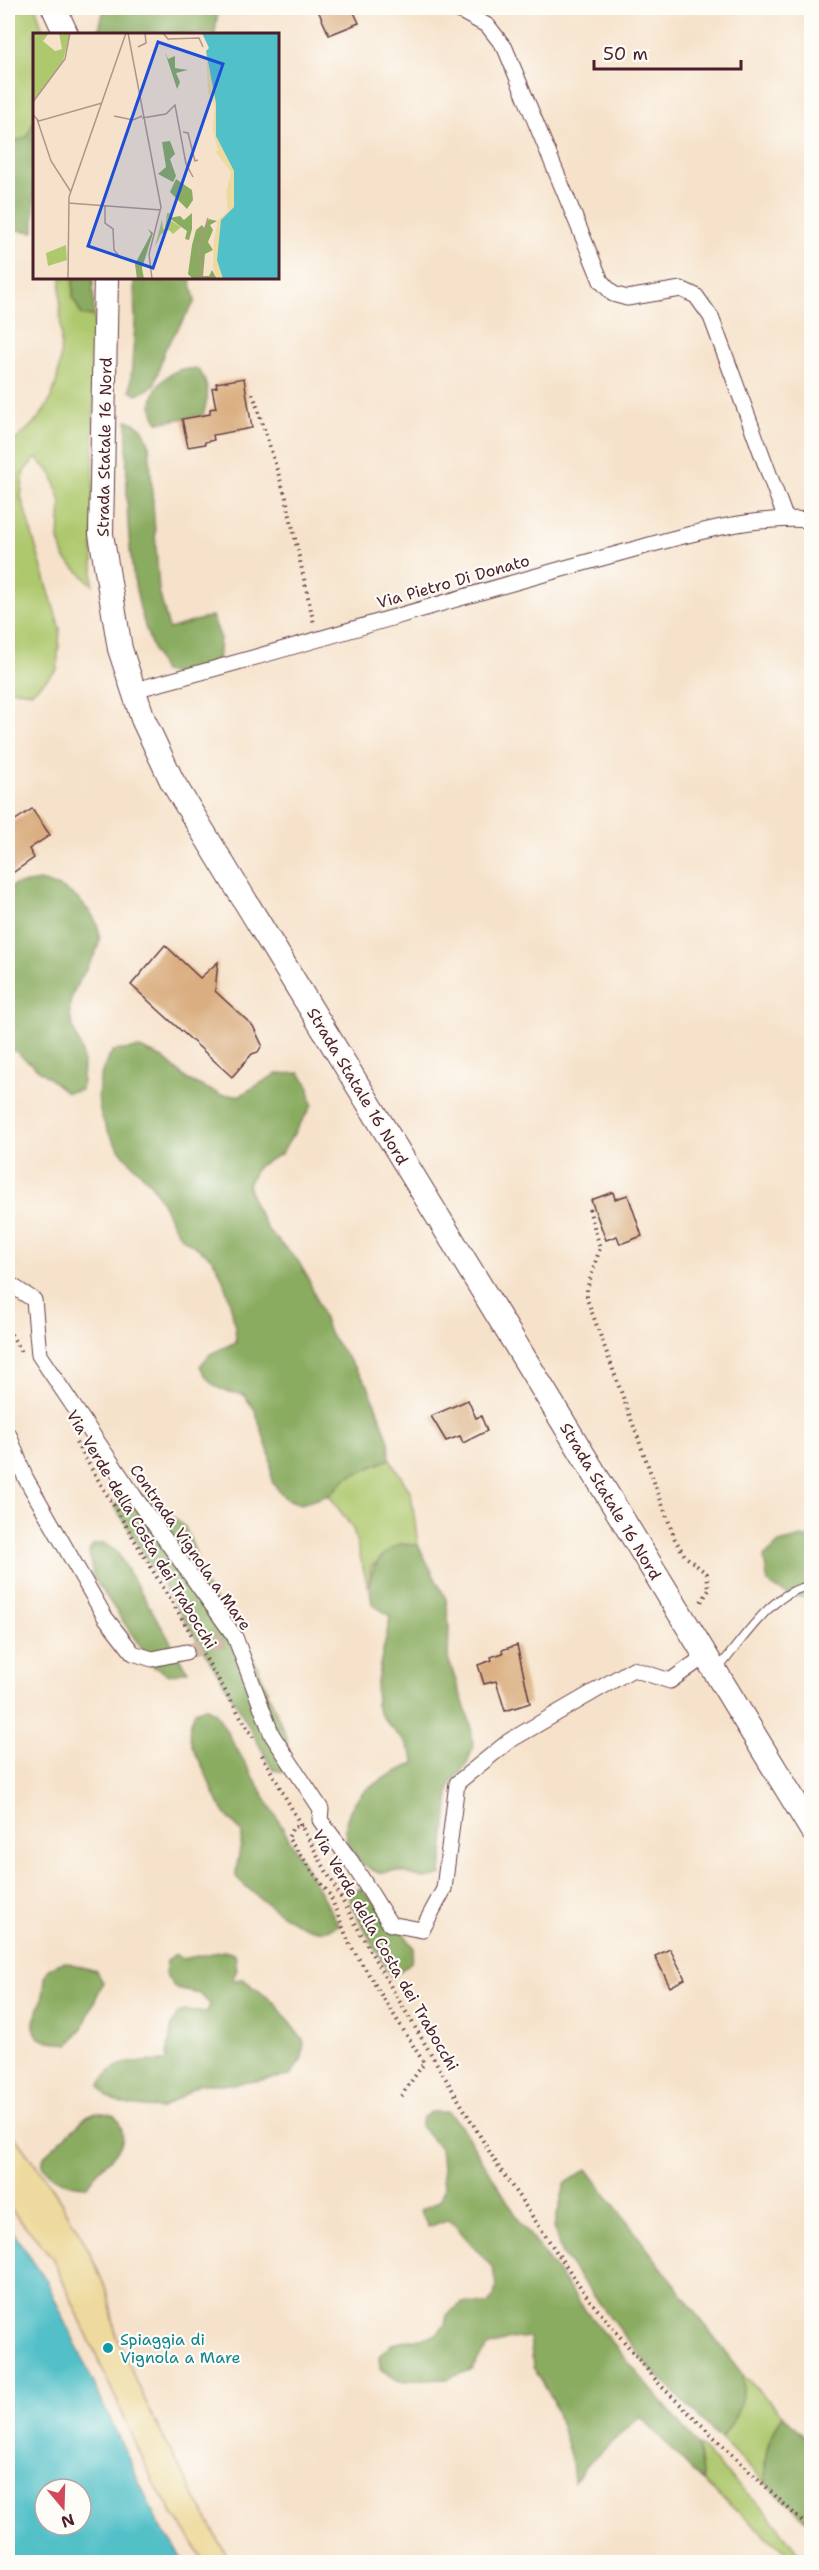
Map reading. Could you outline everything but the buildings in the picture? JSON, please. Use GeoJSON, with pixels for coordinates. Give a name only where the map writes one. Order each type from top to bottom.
{"type":"FeatureCollection","features":[{"type":"Feature","properties":{"kind":"main road"},"geometry":{"type":"LineString","coordinates":[[54,8],[66,33]]}},
{"type":"Feature","properties":{"kind":"main road","name":"Strada Statale 16 Nord"},"geometry":{"type":"LineString","coordinates":[[106,279],[101,534],[120,649],[143,719],[172,781],[812,1830]]}},
{"type":"Feature","properties":{"kind":"street"},"geometry":{"type":"LineString","coordinates":[[455,8],[488,26],[505,48],[601,281],[613,294],[627,298],[681,289],[696,296],[711,317],[785,517]]}},
{"type":"Feature","properties":{"kind":"street","name":"Via Pietro Di Donato"},"geometry":{"type":"LineString","coordinates":[[134,690],[318,640],[515,581],[685,536],[785,517],[812,520]]}},
{"type":"Feature","properties":{"kind":"street","name":"Contrada Vignola a Mare"},"geometry":{"type":"LineString","coordinates":[[8,1283],[34,1299],[39,1356],[134,1496],[235,1637],[272,1735],[321,1809],[321,1820],[351,1861],[390,1924],[422,1930],[444,1889],[457,1783],[509,1741],[633,1669],[670,1681],[710,1664]]}},
{"type":"Feature","properties":{"kind":"street"},"geometry":{"type":"LineString","coordinates":[[8,1434],[25,1477],[105,1617],[134,1653],[152,1659],[186,1653]]}},
{"type":"Feature","properties":{"kind":"lane"},"geometry":{"type":"LineString","coordinates":[[710,1664],[777,1601],[799,1587],[812,1586]]}},
{"type":"Feature","properties":{"kind":"path"},"geometry":{"type":"LineString","coordinates":[[253,393],[286,498],[318,640]]}},
{"type":"Feature","properties":{"kind":"path"},"geometry":{"type":"LineString","coordinates":[[589,1209],[600,1248],[587,1289],[587,1299],[675,1539],[685,1556],[707,1574],[709,1590],[704,1600],[683,1618]]}},
{"type":"Feature","properties":{"kind":"path"},"geometry":{"type":"LineString","coordinates":[[8,1329],[24,1358]]}},
{"type":"Feature","properties":{"kind":"path","name":"Via Verde della Costa dei Trabocchi"},"geometry":{"type":"LineString","coordinates":[[70,1435],[242,1718],[382,1972],[498,2166],[588,2298],[660,2385],[812,2531]]}},
{"type":"Feature","properties":{"kind":"path"},"geometry":{"type":"LineString","coordinates":[[321,1820],[293,1827],[288,1839],[330,1895],[349,1943],[424,2063],[401,2096]]}},
{"type":"Feature","properties":{"kind":"green space"},"geometry":{"type":"Polygon","coordinates":[[[8,8],[36,8],[44,33],[33,33],[33,122],[27,137],[8,144],[8,8]]]}},
{"type":"Feature","properties":{"kind":"green space"},"geometry":{"type":"Polygon","coordinates":[[[104,8],[218,8],[215,33],[98,33],[104,8]]]}},
{"type":"Feature","properties":{"kind":"green space"},"geometry":{"type":"Polygon","coordinates":[[[33,122],[33,232],[8,229],[8,144],[27,137],[33,122]]]}},
{"type":"Feature","properties":{"kind":"green space"},"geometry":{"type":"Polygon","coordinates":[[[61,279],[73,279],[73,298],[82,315],[94,316],[93,585],[65,559],[59,540],[61,502],[52,474],[36,458],[24,471],[21,497],[60,629],[57,670],[32,692],[8,689],[8,649],[14,642],[12,624],[8,620],[8,448],[41,415],[56,383],[61,348],[61,279]]]}},
{"type":"Feature","properties":{"kind":"green space"},"geometry":{"type":"Polygon","coordinates":[[[73,279],[93,279],[94,316],[82,315],[73,298],[73,279]]]}},
{"type":"Feature","properties":{"kind":"green space"},"geometry":{"type":"Polygon","coordinates":[[[134,279],[190,279],[195,301],[165,349],[154,386],[137,395],[130,391],[135,326],[134,279]]]}},
{"type":"Feature","properties":{"kind":"green space"},"geometry":{"type":"Polygon","coordinates":[[[182,369],[198,369],[205,380],[207,397],[203,415],[158,422],[152,406],[156,390],[166,377],[182,369]]]}},
{"type":"Feature","properties":{"kind":"green space"},"geometry":{"type":"Polygon","coordinates":[[[127,420],[142,429],[149,445],[159,591],[169,629],[212,616],[220,636],[218,664],[177,674],[163,672],[150,642],[134,580],[130,549],[127,420]]]}},
{"type":"Feature","properties":{"kind":"green space"},"geometry":{"type":"Polygon","coordinates":[[[40,881],[72,894],[89,911],[97,925],[99,938],[96,951],[71,1000],[70,1014],[73,1029],[83,1058],[81,1090],[66,1092],[15,1051],[8,1050],[8,889],[14,885],[40,881]]]}},
{"type":"Feature","properties":{"kind":"green space"},"geometry":{"type":"Polygon","coordinates":[[[140,1048],[163,1058],[188,1080],[221,1095],[241,1095],[276,1074],[300,1073],[308,1084],[312,1105],[281,1154],[258,1166],[248,1184],[254,1205],[268,1230],[298,1261],[308,1278],[330,1335],[368,1385],[389,1441],[390,1459],[346,1478],[329,1495],[301,1504],[286,1499],[272,1482],[270,1456],[255,1410],[243,1394],[228,1392],[212,1384],[200,1366],[210,1354],[236,1342],[232,1311],[221,1275],[212,1259],[179,1234],[152,1186],[127,1159],[107,1130],[99,1104],[100,1078],[113,1051],[140,1048]]]}},
{"type":"Feature","properties":{"kind":"green space"},"geometry":{"type":"Polygon","coordinates":[[[390,1459],[411,1493],[418,1545],[400,1544],[371,1567],[368,1587],[353,1529],[329,1495],[346,1478],[390,1459]]]}},
{"type":"Feature","properties":{"kind":"green space"},"geometry":{"type":"Polygon","coordinates":[[[140,1494],[151,1498],[185,1527],[195,1552],[202,1580],[257,1665],[285,1734],[289,1752],[285,1772],[273,1770],[233,1698],[114,1505],[140,1494]]]}},
{"type":"Feature","properties":{"kind":"green space"},"geometry":{"type":"Polygon","coordinates":[[[802,1537],[811,1539],[811,1598],[788,1594],[768,1583],[764,1557],[779,1543],[802,1537]]]}},
{"type":"Feature","properties":{"kind":"green space"},"geometry":{"type":"Polygon","coordinates":[[[104,1543],[117,1552],[188,1671],[169,1675],[154,1667],[93,1577],[89,1552],[93,1545],[104,1543]]]}},
{"type":"Feature","properties":{"kind":"green space"},"geometry":{"type":"Polygon","coordinates":[[[400,1544],[418,1545],[446,1599],[449,1625],[448,1658],[471,1725],[473,1746],[467,1764],[450,1784],[441,1875],[429,1878],[397,1871],[380,1872],[369,1869],[354,1853],[347,1842],[346,1834],[347,1819],[351,1808],[365,1790],[415,1763],[408,1747],[383,1718],[376,1703],[377,1679],[390,1616],[372,1604],[371,1576],[383,1555],[400,1544]]]}},
{"type":"Feature","properties":{"kind":"green space"},"geometry":{"type":"Polygon","coordinates":[[[205,1707],[216,1713],[339,1925],[325,1930],[303,1926],[277,1911],[236,1877],[242,1832],[228,1818],[219,1804],[191,1743],[191,1721],[195,1711],[205,1707]]]}},
{"type":"Feature","properties":{"kind":"green space"},"geometry":{"type":"Polygon","coordinates":[[[360,1888],[402,1931],[414,1948],[411,1962],[392,1978],[351,1905],[350,1895],[360,1888]]]}},
{"type":"Feature","properties":{"kind":"green space"},"geometry":{"type":"Polygon","coordinates":[[[224,1951],[235,1954],[237,1970],[232,1980],[243,1979],[275,2003],[304,2042],[302,2059],[290,2076],[233,2084],[200,2084],[161,2109],[122,2104],[107,2097],[100,2086],[105,2076],[119,2065],[166,2061],[172,2025],[178,2013],[186,2011],[207,2013],[210,2004],[200,1994],[176,1989],[165,1974],[167,1961],[175,1954],[182,1959],[224,1951]]]}},
{"type":"Feature","properties":{"kind":"green space"},"geometry":{"type":"Polygon","coordinates":[[[65,1962],[96,1971],[103,1982],[84,2025],[70,2044],[49,2042],[39,2038],[34,2028],[43,1995],[45,1977],[50,1968],[65,1962]]]}},
{"type":"Feature","properties":{"kind":"green space"},"geometry":{"type":"Polygon","coordinates":[[[96,2112],[114,2115],[121,2126],[123,2136],[121,2145],[87,2186],[74,2185],[56,2179],[42,2166],[44,2156],[87,2116],[96,2112]]]}},
{"type":"Feature","properties":{"kind":"green space"},"geometry":{"type":"Polygon","coordinates":[[[431,2112],[448,2112],[463,2129],[521,2223],[588,2314],[698,2445],[703,2482],[640,2416],[585,2467],[574,2482],[572,2462],[553,2400],[533,2367],[530,2337],[509,2339],[487,2347],[471,2370],[447,2379],[399,2381],[380,2369],[379,2356],[392,2344],[435,2335],[445,2325],[447,2315],[462,2303],[488,2304],[494,2296],[496,2286],[493,2268],[449,2219],[428,2227],[420,2210],[440,2201],[444,2188],[440,2148],[420,2126],[422,2118],[431,2112]]]}},
{"type":"Feature","properties":{"kind":"green space"},"geometry":{"type":"Polygon","coordinates":[[[587,2169],[743,2375],[738,2409],[721,2439],[647,2365],[561,2253],[554,2228],[565,2183],[587,2169]]]}},
{"type":"Feature","properties":{"kind":"green space"},"geometry":{"type":"Polygon","coordinates":[[[743,2375],[783,2415],[767,2448],[766,2484],[721,2439],[738,2409],[743,2375]]]}},
{"type":"Feature","properties":{"kind":"green space"},"geometry":{"type":"Polygon","coordinates":[[[783,2415],[811,2443],[811,2524],[766,2484],[765,2465],[768,2448],[783,2415]]]}},
{"type":"Feature","properties":{"kind":"green space"},"geometry":{"type":"Polygon","coordinates":[[[698,2445],[770,2516],[800,2555],[811,2562],[792,2562],[785,2552],[703,2482],[698,2445]]]}},
{"type":"Feature","properties":{"kind":"sand","name":"Spiaggia di Vignola a Mare"},"geometry":{"type":"Polygon","coordinates":[[[8,2128],[54,2190],[88,2248],[108,2294],[116,2335],[153,2418],[230,2562],[205,2562],[154,2484],[52,2257],[8,2206],[8,2128]]]}},
{"type":"Feature","properties":{"kind":"water"},"geometry":{"type":"Polygon","coordinates":[[[8,2225],[47,2282],[158,2523],[185,2562],[8,2562],[8,2225]]]}},
{"type":"Feature","properties":{"kind":"tunnel"},"geometry":{"type":"LineString","coordinates":[[186,1652],[235,1637]]}},
{"type":"Feature","properties":{"kind":"place","name":"Spiaggia di Vignola a Mare"},"geometry":{"type":"Point","coordinates":[108,2348]}}]}
